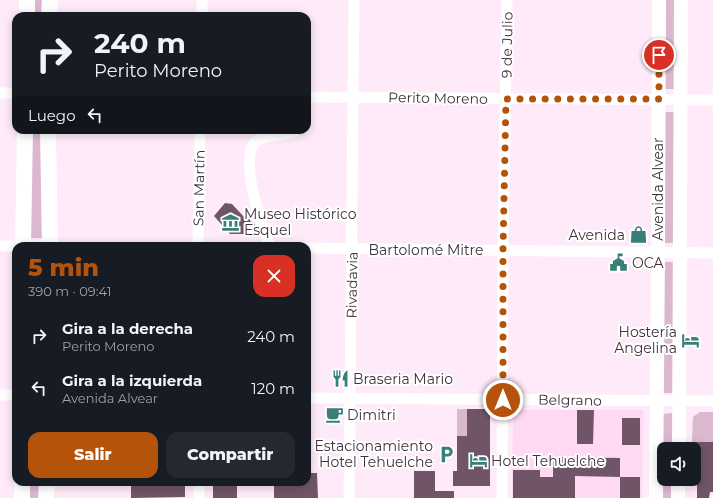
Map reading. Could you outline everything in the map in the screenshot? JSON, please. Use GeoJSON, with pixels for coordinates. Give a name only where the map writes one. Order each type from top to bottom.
{"type":"FeatureCollection","features":[{"type":"Feature","properties":{"kind":"highway"},"geometry":{"type":"LineString","coordinates":[[27,0],[27,12]]}},
{"type":"Feature","properties":{"kind":"highway"},"geometry":{"type":"LineString","coordinates":[[49,12],[50,0]]}},
{"type":"Feature","properties":{"kind":"highway"},"geometry":{"type":"LineString","coordinates":[[23,242],[25,134]]}},
{"type":"Feature","properties":{"kind":"highway"},"geometry":{"type":"LineString","coordinates":[[48,134],[50,242]]}},
{"type":"Feature","properties":{"kind":"highway"},"geometry":{"type":"LineString","coordinates":[[22,486],[22,498]]}},
{"type":"Feature","properties":{"kind":"highway"},"geometry":{"type":"LineString","coordinates":[[46,498],[47,486]]}},
{"type":"Feature","properties":{"kind":"main road","name":"Avenida Alvear"},"geometry":{"type":"LineString","coordinates":[[656,498],[659,0]]}},
{"type":"Feature","properties":{"kind":"main road","name":"Avenida Alvear"},"geometry":{"type":"LineString","coordinates":[[679,442],[680,99],[682,0]]}},
{"type":"Feature","properties":{"kind":"main road"},"geometry":{"type":"LineString","coordinates":[[678,486],[678,498]]}},
{"type":"Feature","properties":{"kind":"street"},"geometry":{"type":"LineString","coordinates":[[202,0],[202,12]]}},
{"type":"Feature","properties":{"kind":"street","name":"Rivadavia"},"geometry":{"type":"LineString","coordinates":[[349,498],[354,0]]}},
{"type":"Feature","properties":{"kind":"street","name":"9 de Julio"},"geometry":{"type":"LineString","coordinates":[[502,498],[503,250],[507,0]]}},
{"type":"Feature","properties":{"kind":"street"},"geometry":{"type":"LineString","coordinates":[[0,93],[12,93]]}},
{"type":"Feature","properties":{"kind":"street","name":"Perito Moreno"},"geometry":{"type":"LineString","coordinates":[[311,97],[713,100]]}},
{"type":"Feature","properties":{"kind":"street","name":"San Martín"},"geometry":{"type":"LineString","coordinates":[[198,242],[200,134]]}},
{"type":"Feature","properties":{"kind":"street"},"geometry":{"type":"LineString","coordinates":[[268,242],[250,179],[250,151],[253,144],[258,139],[284,134]]}},
{"type":"Feature","properties":{"kind":"street"},"geometry":{"type":"LineString","coordinates":[[0,246],[12,246]]}},
{"type":"Feature","properties":{"kind":"street","name":"Bartolomé Mitre"},"geometry":{"type":"LineString","coordinates":[[311,248],[352,250],[503,250],[713,253]]}},
{"type":"Feature","properties":{"kind":"street"},"geometry":{"type":"LineString","coordinates":[[0,395],[12,395]]}},
{"type":"Feature","properties":{"kind":"street","name":"Belgrano"},"geometry":{"type":"LineString","coordinates":[[311,398],[713,401]]}},
{"type":"Feature","properties":{"kind":"street"},"geometry":{"type":"LineString","coordinates":[[198,486],[198,498]]}},
{"type":"Feature","properties":{"kind":"shaded area"},"geometry":{"type":"Polygon","coordinates":[[[31,0],[42,0],[42,12],[32,12],[31,0]]]}},
{"type":"Feature","properties":{"kind":"shaded area"},"geometry":{"type":"Polygon","coordinates":[[[663,0],[677,0],[677,89],[662,89],[663,0]]]}},
{"type":"Feature","properties":{"kind":"shaded area"},"geometry":{"type":"Polygon","coordinates":[[[662,112],[677,112],[676,243],[661,243],[662,112]]]}},
{"type":"Feature","properties":{"kind":"shaded area"},"geometry":{"type":"Polygon","coordinates":[[[31,134],[41,134],[42,238],[31,238],[31,134]]]}},
{"type":"Feature","properties":{"kind":"shaded area"},"geometry":{"type":"Polygon","coordinates":[[[661,262],[675,262],[674,393],[660,393],[661,262]]]}},
{"type":"Feature","properties":{"kind":"shaded area"},"geometry":{"type":"Polygon","coordinates":[[[457,409],[467,409],[467,436],[457,436],[457,409]]]}},
{"type":"Feature","properties":{"kind":"shaded area"},"geometry":{"type":"Polygon","coordinates":[[[513,410],[643,410],[642,498],[512,498],[513,410]]]}},
{"type":"Feature","properties":{"kind":"shaded area"},"geometry":{"type":"Polygon","coordinates":[[[700,412],[713,412],[713,442],[692,442],[693,417],[700,412]]]}},
{"type":"Feature","properties":{"kind":"shaded area"},"geometry":{"type":"Polygon","coordinates":[[[674,413],[674,442],[660,442],[660,414],[674,413]]]}},
{"type":"Feature","properties":{"kind":"shaded area"},"geometry":{"type":"Polygon","coordinates":[[[28,486],[39,486],[39,498],[28,498],[28,486]]]}},
{"type":"Feature","properties":{"kind":"shaded area"},"geometry":{"type":"Polygon","coordinates":[[[659,486],[674,486],[674,498],[659,498],[659,486]]]}},
{"type":"Feature","properties":{"kind":"building"},"geometry":{"type":"Polygon","coordinates":[[[225,203],[232,204],[244,217],[250,217],[250,221],[254,223],[255,226],[254,234],[230,234],[214,216],[225,203]]]}},
{"type":"Feature","properties":{"kind":"building","name":"Hotel Tehuelche"},"geometry":{"type":"Polygon","coordinates":[[[467,409],[490,409],[490,486],[453,486],[453,471],[457,471],[457,436],[467,436],[467,409]]]}},
{"type":"Feature","properties":{"kind":"building"},"geometry":{"type":"Polygon","coordinates":[[[577,410],[594,410],[593,444],[577,444],[577,410]]]}},
{"type":"Feature","properties":{"kind":"building"},"geometry":{"type":"Polygon","coordinates":[[[622,418],[640,418],[640,445],[622,445],[622,418]]]}},
{"type":"Feature","properties":{"kind":"building"},"geometry":{"type":"Polygon","coordinates":[[[701,442],[713,442],[713,492],[710,492],[709,498],[697,498],[697,486],[701,486],[701,442]]]}},
{"type":"Feature","properties":{"kind":"building"},"geometry":{"type":"Polygon","coordinates":[[[553,457],[620,458],[620,477],[575,476],[575,498],[513,498],[513,470],[540,470],[540,477],[553,477],[553,457]]]}},
{"type":"Feature","properties":{"kind":"building"},"geometry":{"type":"Polygon","coordinates":[[[414,471],[435,471],[435,491],[454,491],[454,498],[414,498],[414,471]]]}},
{"type":"Feature","properties":{"kind":"building"},"geometry":{"type":"Polygon","coordinates":[[[311,473],[317,473],[318,498],[274,498],[274,486],[311,486],[311,473]]]}},
{"type":"Feature","properties":{"kind":"building"},"geometry":{"type":"Polygon","coordinates":[[[620,477],[640,477],[640,498],[620,498],[620,477]]]}},
{"type":"Feature","properties":{"kind":"building"},"geometry":{"type":"Polygon","coordinates":[[[131,486],[185,486],[185,497],[131,498],[131,486]]]}},
{"type":"Feature","properties":{"kind":"building"},"geometry":{"type":"Polygon","coordinates":[[[213,486],[237,486],[237,498],[213,498],[213,486]]]}},
{"type":"Feature","properties":{"kind":"place","name":"Museo Histórico Esquel"},"geometry":{"type":"Point","coordinates":[231,222]}},
{"type":"Feature","properties":{"kind":"place","name":"Avenida"},"geometry":{"type":"Point","coordinates":[638,235]}},
{"type":"Feature","properties":{"kind":"place","name":"OCA"},"geometry":{"type":"Point","coordinates":[619,263]}},
{"type":"Feature","properties":{"kind":"place","name":"Hostería Angelina"},"geometry":{"type":"Point","coordinates":[690,340]}},
{"type":"Feature","properties":{"kind":"place","name":"Braseria Mario"},"geometry":{"type":"Point","coordinates":[340,379]}},
{"type":"Feature","properties":{"kind":"place","name":"Dimitri"},"geometry":{"type":"Point","coordinates":[334,415]}},
{"type":"Feature","properties":{"kind":"place","name":"Estacionamiento Hotel Tehuelche"},"geometry":{"type":"Point","coordinates":[446,454]}},
{"type":"Feature","properties":{"kind":"place","name":"Hotel Tehuelche"},"geometry":{"type":"Point","coordinates":[478,461]}},
{"type":"Feature","properties":{"kind":"route"},"geometry":{"type":"LineString","coordinates":[[503,400],[503,250],[506,99],[659,99],[659,55]]}}]}
